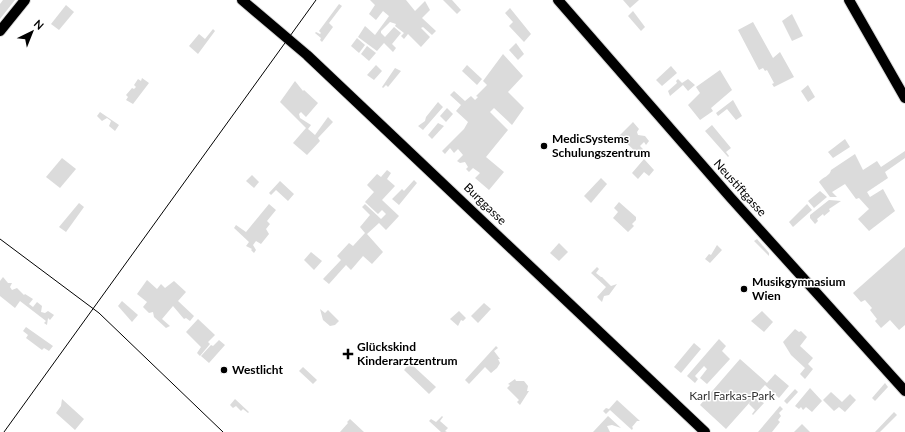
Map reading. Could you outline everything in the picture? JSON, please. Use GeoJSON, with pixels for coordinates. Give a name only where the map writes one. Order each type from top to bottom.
{"type":"FeatureCollection","features":[{"type":"Feature","properties":{"kind":"main road"},"geometry":{"type":"LineString","coordinates":[[0,31],[25,0]]}},
{"type":"Feature","properties":{"kind":"main road","name":"Burggasse"},"geometry":{"type":"LineString","coordinates":[[242,0],[312,60],[705,432]]}},
{"type":"Feature","properties":{"kind":"main road","name":"Neustiftgasse"},"geometry":{"type":"LineString","coordinates":[[558,0],[727,193],[905,391]]}},
{"type":"Feature","properties":{"kind":"main road"},"geometry":{"type":"LineString","coordinates":[[849,0],[905,98]]}},
{"type":"Feature","properties":{"kind":"green space"},"geometry":{"type":"Polygon","coordinates":[[[3,0],[15,0],[0,19],[0,4],[3,0]]]}},
{"type":"Feature","properties":{"kind":"green space"},"geometry":{"type":"Polygon","coordinates":[[[370,0],[406,0],[415,11],[425,1],[430,10],[422,18],[436,31],[432,35],[423,27],[421,28],[430,37],[421,47],[408,34],[404,39],[401,36],[404,33],[395,26],[396,24],[390,22],[381,31],[381,33],[385,37],[394,27],[401,33],[392,44],[396,48],[393,52],[384,43],[377,51],[358,37],[365,26],[375,35],[389,16],[383,11],[376,20],[369,14],[375,5],[370,0]]]}},
{"type":"Feature","properties":{"kind":"green space"},"geometry":{"type":"Polygon","coordinates":[[[443,0],[452,0],[461,10],[457,14],[443,0]]]}},
{"type":"Feature","properties":{"kind":"green space"},"geometry":{"type":"Polygon","coordinates":[[[623,0],[639,0],[630,8],[623,0]]]}},
{"type":"Feature","properties":{"kind":"green space"},"geometry":{"type":"Polygon","coordinates":[[[339,4],[342,6],[329,23],[333,27],[322,42],[320,40],[321,38],[315,33],[321,33],[319,31],[339,4]]]}},
{"type":"Feature","properties":{"kind":"green space"},"geometry":{"type":"Polygon","coordinates":[[[66,5],[74,12],[59,30],[51,24],[66,5]]]}},
{"type":"Feature","properties":{"kind":"green space"},"geometry":{"type":"Polygon","coordinates":[[[510,8],[531,34],[524,42],[509,26],[513,22],[505,13],[510,8]]]}},
{"type":"Feature","properties":{"kind":"green space"},"geometry":{"type":"Polygon","coordinates":[[[633,11],[645,27],[641,31],[628,16],[633,11]]]}},
{"type":"Feature","properties":{"kind":"green space"},"geometry":{"type":"Polygon","coordinates":[[[792,14],[803,36],[792,41],[782,21],[792,14]]]}},
{"type":"Feature","properties":{"kind":"green space"},"geometry":{"type":"Polygon","coordinates":[[[753,22],[773,58],[780,52],[794,77],[774,87],[772,84],[774,83],[767,70],[765,71],[763,68],[759,70],[738,30],[753,22]]]}},
{"type":"Feature","properties":{"kind":"green space"},"geometry":{"type":"Polygon","coordinates":[[[213,29],[215,31],[198,54],[189,46],[199,34],[205,39],[213,29]]]}},
{"type":"Feature","properties":{"kind":"green space"},"geometry":{"type":"Polygon","coordinates":[[[357,38],[365,45],[359,53],[351,46],[357,38]]]}},
{"type":"Feature","properties":{"kind":"green space"},"geometry":{"type":"Polygon","coordinates":[[[516,43],[524,54],[518,60],[509,50],[516,43]]]}},
{"type":"Feature","properties":{"kind":"green space"},"geometry":{"type":"Polygon","coordinates":[[[367,46],[376,53],[369,61],[361,54],[367,46]]]}},
{"type":"Feature","properties":{"kind":"green space"},"geometry":{"type":"Polygon","coordinates":[[[503,54],[523,76],[508,92],[524,108],[512,125],[494,108],[490,112],[508,130],[486,157],[504,172],[489,190],[475,178],[480,173],[473,168],[469,172],[466,169],[468,167],[465,162],[460,163],[457,161],[463,155],[458,149],[454,153],[450,148],[445,154],[442,151],[464,129],[468,122],[456,111],[461,105],[450,95],[454,91],[465,101],[471,96],[475,100],[478,97],[476,96],[487,85],[483,81],[503,54]]]}},
{"type":"Feature","properties":{"kind":"green space"},"geometry":{"type":"Polygon","coordinates":[[[376,65],[382,71],[374,80],[367,75],[376,65]]]}},
{"type":"Feature","properties":{"kind":"green space"},"geometry":{"type":"Polygon","coordinates":[[[467,65],[482,79],[477,85],[462,71],[467,65]]]}},
{"type":"Feature","properties":{"kind":"green space"},"geometry":{"type":"Polygon","coordinates":[[[671,66],[677,73],[662,86],[656,80],[671,66]]]}},
{"type":"Feature","properties":{"kind":"green space"},"geometry":{"type":"Polygon","coordinates":[[[395,68],[401,71],[388,87],[386,85],[383,88],[382,87],[395,68]]]}},
{"type":"Feature","properties":{"kind":"green space"},"geometry":{"type":"Polygon","coordinates":[[[720,70],[732,90],[711,108],[713,111],[700,120],[688,105],[700,93],[696,87],[720,70]]]}},
{"type":"Feature","properties":{"kind":"green space"},"geometry":{"type":"Polygon","coordinates":[[[142,78],[149,83],[133,104],[126,100],[128,97],[126,95],[132,88],[134,89],[136,87],[134,85],[138,79],[141,81],[142,78]]]}},
{"type":"Feature","properties":{"kind":"green space"},"geometry":{"type":"Polygon","coordinates":[[[678,79],[682,83],[688,79],[695,85],[688,91],[683,85],[670,96],[668,91],[677,83],[676,81],[678,79]]]}},
{"type":"Feature","properties":{"kind":"green space"},"geometry":{"type":"Polygon","coordinates":[[[295,81],[303,91],[304,90],[318,103],[306,117],[301,112],[299,114],[300,118],[311,125],[308,129],[315,135],[328,117],[333,122],[318,138],[320,141],[307,155],[293,143],[306,128],[280,102],[295,81]]]}},
{"type":"Feature","properties":{"kind":"green space"},"geometry":{"type":"Polygon","coordinates":[[[808,85],[815,97],[808,102],[801,91],[808,85]]]}},
{"type":"Feature","properties":{"kind":"green space"},"geometry":{"type":"Polygon","coordinates":[[[733,100],[742,116],[736,120],[727,109],[718,116],[716,113],[733,100]]]}},
{"type":"Feature","properties":{"kind":"green space"},"geometry":{"type":"Polygon","coordinates":[[[438,102],[443,107],[423,130],[418,126],[425,121],[426,117],[438,102]]]}},
{"type":"Feature","properties":{"kind":"green space"},"geometry":{"type":"Polygon","coordinates":[[[447,108],[453,114],[446,122],[440,116],[447,108]]]}},
{"type":"Feature","properties":{"kind":"green space"},"geometry":{"type":"Polygon","coordinates":[[[100,112],[119,125],[115,131],[109,126],[111,121],[107,118],[102,121],[97,116],[100,112]]]}},
{"type":"Feature","properties":{"kind":"green space"},"geometry":{"type":"Polygon","coordinates":[[[633,122],[639,129],[637,132],[638,135],[645,136],[649,141],[646,145],[644,142],[640,146],[643,149],[638,154],[619,136],[633,122]]]}},
{"type":"Feature","properties":{"kind":"green space"},"geometry":{"type":"Polygon","coordinates":[[[438,123],[444,126],[432,139],[428,135],[438,123]]]}},
{"type":"Feature","properties":{"kind":"green space"},"geometry":{"type":"Polygon","coordinates":[[[712,125],[731,148],[726,152],[729,156],[728,157],[705,131],[712,125]]]}},
{"type":"Feature","properties":{"kind":"green space"},"geometry":{"type":"Polygon","coordinates":[[[845,139],[850,147],[833,158],[828,152],[845,139]]]}},
{"type":"Feature","properties":{"kind":"green space"},"geometry":{"type":"Polygon","coordinates":[[[905,151],[905,158],[885,172],[888,178],[867,192],[870,197],[883,189],[895,211],[869,231],[858,219],[869,209],[859,198],[856,199],[845,184],[832,192],[837,197],[830,197],[819,182],[829,174],[831,170],[855,154],[863,170],[877,161],[881,167],[905,151]]]}},
{"type":"Feature","properties":{"kind":"green space"},"geometry":{"type":"Polygon","coordinates":[[[62,158],[76,169],[60,188],[46,177],[62,158]]]}},
{"type":"Feature","properties":{"kind":"green space"},"geometry":{"type":"Polygon","coordinates":[[[644,159],[654,170],[649,176],[644,172],[638,179],[632,173],[644,159]]]}},
{"type":"Feature","properties":{"kind":"green space"},"geometry":{"type":"Polygon","coordinates":[[[387,170],[391,173],[387,179],[395,186],[382,200],[399,216],[386,230],[379,223],[367,234],[383,252],[372,264],[363,256],[351,270],[346,265],[329,284],[323,279],[341,260],[337,256],[349,243],[353,246],[365,233],[360,227],[370,215],[362,207],[365,204],[381,219],[386,214],[382,210],[378,214],[365,202],[374,192],[367,185],[377,174],[381,177],[387,170]]]}},
{"type":"Feature","properties":{"kind":"green space"},"geometry":{"type":"Polygon","coordinates":[[[252,175],[259,182],[254,188],[246,181],[252,175]]]}},
{"type":"Feature","properties":{"kind":"green space"},"geometry":{"type":"Polygon","coordinates":[[[601,178],[607,184],[591,203],[584,196],[601,178]]]}},
{"type":"Feature","properties":{"kind":"green space"},"geometry":{"type":"Polygon","coordinates":[[[414,180],[417,183],[399,205],[392,199],[402,189],[404,191],[414,180]]]}},
{"type":"Feature","properties":{"kind":"green space"},"geometry":{"type":"Polygon","coordinates":[[[280,181],[294,194],[288,201],[276,190],[271,195],[269,193],[280,181]]]}},
{"type":"Feature","properties":{"kind":"green space"},"geometry":{"type":"Polygon","coordinates":[[[820,191],[827,197],[814,208],[808,201],[820,191]]]}},
{"type":"Feature","properties":{"kind":"green space"},"geometry":{"type":"Polygon","coordinates":[[[829,200],[841,201],[829,209],[830,211],[824,216],[823,214],[817,219],[818,221],[815,224],[810,218],[810,215],[829,200]]]}},
{"type":"Feature","properties":{"kind":"green space"},"geometry":{"type":"Polygon","coordinates":[[[619,202],[636,217],[636,220],[632,224],[634,226],[628,232],[613,218],[618,212],[614,208],[619,202]]]}},
{"type":"Feature","properties":{"kind":"green space"},"geometry":{"type":"Polygon","coordinates":[[[79,203],[84,207],[66,232],[59,227],[79,203]]]}},
{"type":"Feature","properties":{"kind":"green space"},"geometry":{"type":"Polygon","coordinates":[[[269,204],[276,210],[267,221],[270,224],[266,229],[269,234],[261,244],[256,241],[253,245],[256,250],[254,253],[251,250],[252,249],[246,246],[249,242],[234,228],[236,225],[246,232],[269,204]]]}},
{"type":"Feature","properties":{"kind":"green space"},"geometry":{"type":"Polygon","coordinates":[[[807,204],[812,210],[793,227],[789,222],[807,204]]]}},
{"type":"Feature","properties":{"kind":"green space"},"geometry":{"type":"Polygon","coordinates":[[[757,239],[769,253],[769,256],[754,241],[757,239]]]}},
{"type":"Feature","properties":{"kind":"green space"},"geometry":{"type":"Polygon","coordinates":[[[559,243],[568,252],[559,261],[550,253],[559,243]]]}},
{"type":"Feature","properties":{"kind":"green space"},"geometry":{"type":"Polygon","coordinates":[[[717,245],[722,250],[710,263],[705,259],[709,254],[711,255],[717,245]]]}},
{"type":"Feature","properties":{"kind":"green space"},"geometry":{"type":"Polygon","coordinates":[[[905,247],[905,325],[899,330],[890,320],[881,328],[875,321],[877,319],[870,310],[872,308],[865,300],[861,302],[853,293],[905,247]]]}},
{"type":"Feature","properties":{"kind":"green space"},"geometry":{"type":"Polygon","coordinates":[[[311,252],[322,261],[314,270],[304,260],[311,252]]]}},
{"type":"Feature","properties":{"kind":"green space"},"geometry":{"type":"Polygon","coordinates":[[[597,267],[599,269],[596,273],[611,286],[617,284],[609,295],[604,296],[602,302],[597,297],[606,287],[591,273],[597,267]]]}},
{"type":"Feature","properties":{"kind":"green space"},"geometry":{"type":"Polygon","coordinates":[[[3,277],[8,283],[12,283],[10,287],[12,290],[17,288],[24,295],[25,294],[33,299],[29,304],[33,307],[37,302],[42,306],[41,312],[45,313],[48,311],[54,315],[50,320],[48,318],[47,325],[44,323],[46,321],[20,301],[15,308],[0,296],[0,281],[3,277]]]}},
{"type":"Feature","properties":{"kind":"green space"},"geometry":{"type":"Polygon","coordinates":[[[147,280],[157,289],[161,284],[165,288],[174,281],[186,292],[178,301],[194,316],[190,321],[186,318],[184,319],[173,306],[162,319],[170,326],[166,328],[154,317],[153,312],[149,313],[143,307],[147,302],[137,294],[147,280]]]}},
{"type":"Feature","properties":{"kind":"green space"},"geometry":{"type":"Polygon","coordinates":[[[122,301],[138,315],[132,322],[118,306],[122,301]]]}},
{"type":"Feature","properties":{"kind":"green space"},"geometry":{"type":"Polygon","coordinates":[[[484,303],[491,309],[478,323],[471,316],[484,303]]]}},
{"type":"Feature","properties":{"kind":"green space"},"geometry":{"type":"Polygon","coordinates":[[[320,309],[325,313],[328,310],[339,321],[335,325],[330,326],[323,320],[320,309]]]}},
{"type":"Feature","properties":{"kind":"green space"},"geometry":{"type":"Polygon","coordinates":[[[459,311],[466,318],[463,321],[461,320],[458,326],[450,319],[459,311]]]}},
{"type":"Feature","properties":{"kind":"green space"},"geometry":{"type":"Polygon","coordinates":[[[762,311],[773,322],[764,332],[751,321],[762,311]]]}},
{"type":"Feature","properties":{"kind":"green space"},"geometry":{"type":"Polygon","coordinates":[[[198,319],[215,335],[208,342],[210,344],[200,356],[197,353],[201,347],[186,332],[198,319]]]}},
{"type":"Feature","properties":{"kind":"green space"},"geometry":{"type":"Polygon","coordinates":[[[26,327],[53,346],[49,351],[44,348],[42,350],[26,338],[28,335],[23,331],[26,327]]]}},
{"type":"Feature","properties":{"kind":"green space"},"geometry":{"type":"Polygon","coordinates":[[[795,329],[799,332],[801,331],[807,337],[800,346],[813,358],[808,364],[813,369],[805,379],[800,374],[805,368],[791,355],[783,342],[795,329]]]}},
{"type":"Feature","properties":{"kind":"green space"},"geometry":{"type":"Polygon","coordinates":[[[719,339],[726,346],[722,351],[730,359],[707,384],[700,378],[707,369],[704,366],[695,376],[698,379],[695,383],[687,376],[719,339]]]}},
{"type":"Feature","properties":{"kind":"green space"},"geometry":{"type":"Polygon","coordinates":[[[219,340],[225,345],[209,363],[201,356],[211,345],[213,346],[219,340]]]}},
{"type":"Feature","properties":{"kind":"green space"},"geometry":{"type":"Polygon","coordinates":[[[694,343],[701,349],[681,373],[674,367],[694,343]]]}},
{"type":"Feature","properties":{"kind":"green space"},"geometry":{"type":"Polygon","coordinates":[[[496,346],[498,348],[494,351],[500,359],[498,359],[500,363],[497,368],[491,373],[485,367],[469,384],[465,380],[496,346]]]}},
{"type":"Feature","properties":{"kind":"green space","name":"Karl Farkas-Park"},"geometry":{"type":"Polygon","coordinates":[[[740,359],[767,383],[775,374],[789,386],[779,398],[765,385],[755,396],[759,403],[760,401],[764,403],[753,415],[752,414],[755,410],[749,404],[751,401],[726,429],[700,405],[740,359]]]}},
{"type":"Feature","properties":{"kind":"green space"},"geometry":{"type":"Polygon","coordinates":[[[410,363],[436,387],[429,394],[404,370],[410,363]]]}},
{"type":"Feature","properties":{"kind":"green space"},"geometry":{"type":"Polygon","coordinates":[[[303,367],[317,380],[313,384],[299,371],[303,367]]]}},
{"type":"Feature","properties":{"kind":"green space"},"geometry":{"type":"Polygon","coordinates":[[[515,379],[516,381],[524,381],[528,386],[527,391],[529,391],[520,405],[517,402],[519,400],[507,388],[510,385],[508,384],[515,379]]]}},
{"type":"Feature","properties":{"kind":"green space"},"geometry":{"type":"Polygon","coordinates":[[[885,383],[888,387],[875,401],[872,398],[885,383]]]}},
{"type":"Feature","properties":{"kind":"green space"},"geometry":{"type":"Polygon","coordinates":[[[810,388],[822,401],[812,412],[806,407],[803,410],[801,407],[799,409],[795,406],[810,388]]]}},
{"type":"Feature","properties":{"kind":"green space"},"geometry":{"type":"Polygon","coordinates":[[[795,389],[798,392],[787,404],[784,401],[795,389]]]}},
{"type":"Feature","properties":{"kind":"green space"},"geometry":{"type":"Polygon","coordinates":[[[831,392],[842,402],[850,394],[856,400],[845,412],[839,407],[834,411],[823,400],[831,392]]]}},
{"type":"Feature","properties":{"kind":"green space"},"geometry":{"type":"Polygon","coordinates":[[[62,399],[84,419],[75,430],[56,413],[61,406],[62,399]]]}},
{"type":"Feature","properties":{"kind":"green space"},"geometry":{"type":"Polygon","coordinates":[[[235,399],[249,412],[248,413],[243,409],[241,411],[236,406],[233,408],[230,405],[235,399]]]}},
{"type":"Feature","properties":{"kind":"green space"},"geometry":{"type":"Polygon","coordinates":[[[617,400],[640,421],[637,421],[632,427],[632,430],[610,410],[606,414],[603,411],[606,408],[609,409],[617,400]]]}},
{"type":"Feature","properties":{"kind":"green space"},"geometry":{"type":"Polygon","coordinates":[[[780,406],[783,409],[779,413],[781,416],[778,420],[780,422],[772,432],[758,432],[780,406]]]}},
{"type":"Feature","properties":{"kind":"green space"},"geometry":{"type":"Polygon","coordinates":[[[894,412],[897,415],[880,432],[875,432],[894,412]]]}},
{"type":"Feature","properties":{"kind":"green space"},"geometry":{"type":"Polygon","coordinates":[[[442,416],[443,417],[440,421],[448,428],[445,431],[447,432],[441,432],[429,421],[431,419],[436,422],[442,416]]]}},
{"type":"Feature","properties":{"kind":"green space"},"geometry":{"type":"Polygon","coordinates":[[[608,416],[621,428],[612,425],[607,426],[610,432],[593,432],[608,416]]]}},
{"type":"Feature","properties":{"kind":"green space"},"geometry":{"type":"Polygon","coordinates":[[[350,419],[364,432],[340,432],[350,419]]]}},
{"type":"Feature","properties":{"kind":"green space"},"geometry":{"type":"Polygon","coordinates":[[[802,424],[810,432],[794,432],[802,424]]]}},
{"type":"Feature","properties":{"kind":"tram line"},"geometry":{"type":"LineString","coordinates":[[4,432],[316,0]]}},
{"type":"Feature","properties":{"kind":"tram line"},"geometry":{"type":"LineString","coordinates":[[847,0],[905,102]]}},
{"type":"Feature","properties":{"kind":"tram line"},"geometry":{"type":"LineString","coordinates":[[0,239],[99,313],[223,432]]}},
{"type":"Feature","properties":{"kind":"place","name":"MedicSystems Schulungszentrum"},"geometry":{"type":"Point","coordinates":[544,146]}},
{"type":"Feature","properties":{"kind":"place","name":"Musikgymnasium Wien"},"geometry":{"type":"Point","coordinates":[744,289]}},
{"type":"Feature","properties":{"kind":"place","name":"Glückskind Kinderarztzentrum"},"geometry":{"type":"Point","coordinates":[348,354]}},
{"type":"Feature","properties":{"kind":"place","name":"Westlicht"},"geometry":{"type":"Point","coordinates":[224,370]}}]}
